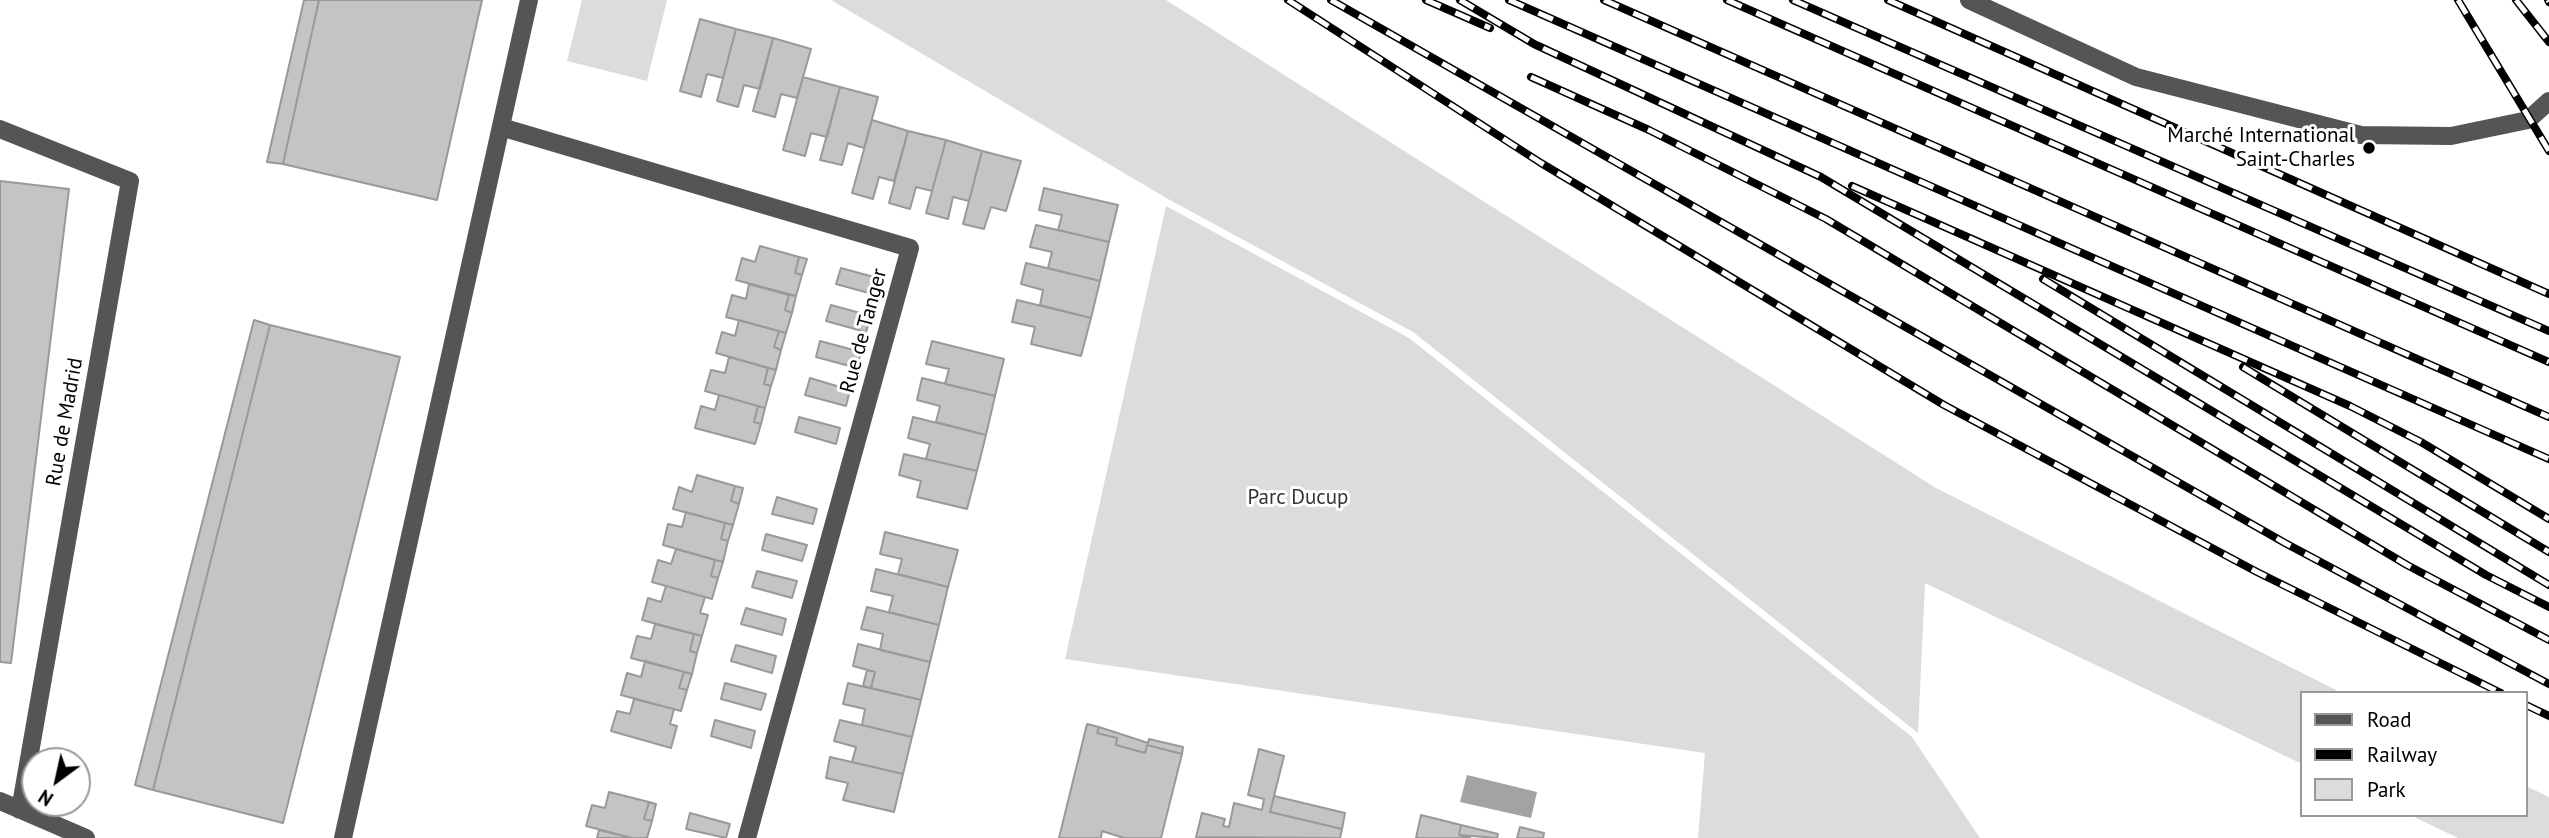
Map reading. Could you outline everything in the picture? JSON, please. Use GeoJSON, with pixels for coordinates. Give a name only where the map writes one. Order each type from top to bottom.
{"type":"FeatureCollection","features":[{"type":"Feature","properties":{"kind":"street"},"geometry":{"type":"LineString","coordinates":[[343,838],[529,0]]}},
{"type":"Feature","properties":{"kind":"street"},"geometry":{"type":"LineString","coordinates":[[1969,0],[2004,19],[2136,77],[2361,135],[2451,136],[2528,120],[2549,102]]}},
{"type":"Feature","properties":{"kind":"street"},"geometry":{"type":"LineString","coordinates":[[2003,0],[2004,19]]}},
{"type":"Feature","properties":{"kind":"street","name":"Rue de Tanger"},"geometry":{"type":"LineString","coordinates":[[501,127],[911,248],[747,838]]}},
{"type":"Feature","properties":{"kind":"street","name":"Rue de Madrid"},"geometry":{"type":"LineString","coordinates":[[0,130],[130,181],[20,810]]}},
{"type":"Feature","properties":{"kind":"street"},"geometry":{"type":"LineString","coordinates":[[0,801],[86,838]]}},
{"type":"Feature","properties":{"kind":"green space"},"geometry":{"type":"Polygon","coordinates":[[[582,0],[667,0],[647,81],[567,61],[582,0]]]}},
{"type":"Feature","properties":{"kind":"green space"},"geometry":{"type":"Polygon","coordinates":[[[831,0],[1166,0],[1936,488],[2338,691],[2300,691],[2300,763],[1925,583],[1918,733],[1413,332],[1168,199],[831,0]]]}},
{"type":"Feature","properties":{"kind":"green space","name":"Parc Ducup"},"geometry":{"type":"Polygon","coordinates":[[[1166,206],[1409,338],[1912,737],[1980,838],[1698,838],[1705,753],[1065,659],[1166,206]]]}},
{"type":"Feature","properties":{"kind":"green space"},"geometry":{"type":"Polygon","coordinates":[[[2528,787],[2549,797],[2549,838],[2458,838],[2414,817],[2528,817],[2528,787]]]}},
{"type":"Feature","properties":{"kind":"shaded area"},"geometry":{"type":"Polygon","coordinates":[[[1467,775],[1537,792],[1531,818],[1460,802],[1467,775]]]}},
{"type":"Feature","properties":{"kind":"building"},"geometry":{"type":"Polygon","coordinates":[[[304,0],[319,0],[283,164],[267,162],[304,0]]]}},
{"type":"Feature","properties":{"kind":"building"},"geometry":{"type":"Polygon","coordinates":[[[319,0],[482,0],[437,200],[283,164],[319,0]]]}},
{"type":"Feature","properties":{"kind":"building"},"geometry":{"type":"Polygon","coordinates":[[[700,19],[736,29],[723,78],[707,74],[701,97],[680,91],[700,19]]]}},
{"type":"Feature","properties":{"kind":"building"},"geometry":{"type":"Polygon","coordinates":[[[736,29],[773,38],[760,89],[744,85],[738,107],[717,101],[736,29]]]}},
{"type":"Feature","properties":{"kind":"building"},"geometry":{"type":"Polygon","coordinates":[[[773,38],[811,49],[797,98],[781,94],[775,117],[753,111],[773,38]]]}},
{"type":"Feature","properties":{"kind":"building"},"geometry":{"type":"Polygon","coordinates":[[[803,77],[840,87],[827,137],[811,133],[805,156],[783,150],[803,77]]]}},
{"type":"Feature","properties":{"kind":"building"},"geometry":{"type":"Polygon","coordinates":[[[840,87],[878,97],[864,148],[848,143],[842,165],[820,160],[840,87]]]}},
{"type":"Feature","properties":{"kind":"building"},"geometry":{"type":"Polygon","coordinates":[[[872,120],[908,131],[894,181],[879,177],[873,199],[852,193],[872,120]]]}},
{"type":"Feature","properties":{"kind":"building"},"geometry":{"type":"Polygon","coordinates":[[[908,131],[946,140],[932,191],[916,187],[910,209],[889,203],[908,131]]]}},
{"type":"Feature","properties":{"kind":"building"},"geometry":{"type":"Polygon","coordinates":[[[946,140],[982,151],[969,201],[953,197],[948,219],[926,213],[946,140]]]}},
{"type":"Feature","properties":{"kind":"building"},"geometry":{"type":"Polygon","coordinates":[[[982,151],[1021,161],[1006,211],[991,207],[984,229],[963,224],[982,151]]]}},
{"type":"Feature","properties":{"kind":"building"},"geometry":{"type":"Polygon","coordinates":[[[0,181],[69,189],[11,663],[0,662],[0,181]]]}},
{"type":"Feature","properties":{"kind":"building"},"geometry":{"type":"Polygon","coordinates":[[[1044,188],[1118,205],[1109,242],[1058,230],[1062,215],[1039,210],[1044,188]]]}},
{"type":"Feature","properties":{"kind":"building"},"geometry":{"type":"Polygon","coordinates":[[[1036,225],[1109,242],[1100,281],[1048,268],[1052,252],[1030,247],[1036,225]]]}},
{"type":"Feature","properties":{"kind":"building"},"geometry":{"type":"Polygon","coordinates":[[[760,246],[799,257],[795,273],[802,275],[796,296],[736,280],[742,258],[755,262],[760,246]]]}},
{"type":"Feature","properties":{"kind":"building"},"geometry":{"type":"Polygon","coordinates":[[[799,257],[807,259],[802,275],[795,273],[799,257]]]}},
{"type":"Feature","properties":{"kind":"building"},"geometry":{"type":"Polygon","coordinates":[[[1026,263],[1100,281],[1091,318],[1040,305],[1043,290],[1021,284],[1026,263]]]}},
{"type":"Feature","properties":{"kind":"building"},"geometry":{"type":"Polygon","coordinates":[[[841,268],[881,279],[876,295],[836,284],[841,268]]]}},
{"type":"Feature","properties":{"kind":"building"},"geometry":{"type":"Polygon","coordinates":[[[749,284],[789,295],[785,310],[792,313],[786,333],[726,317],[732,295],[746,299],[749,284]]]}},
{"type":"Feature","properties":{"kind":"building"},"geometry":{"type":"Polygon","coordinates":[[[789,295],[796,296],[792,313],[785,310],[789,295]]]}},
{"type":"Feature","properties":{"kind":"building"},"geometry":{"type":"Polygon","coordinates":[[[1017,300],[1091,318],[1081,356],[1031,344],[1035,327],[1012,322],[1017,300]]]}},
{"type":"Feature","properties":{"kind":"building"},"geometry":{"type":"Polygon","coordinates":[[[831,305],[871,316],[866,332],[826,321],[831,305]]]}},
{"type":"Feature","properties":{"kind":"building"},"geometry":{"type":"Polygon","coordinates":[[[254,320],[270,325],[153,790],[135,785],[254,320]]]}},
{"type":"Feature","properties":{"kind":"building"},"geometry":{"type":"Polygon","coordinates":[[[739,320],[779,331],[774,347],[781,350],[776,370],[716,353],[722,332],[735,336],[739,320]]]}},
{"type":"Feature","properties":{"kind":"building"},"geometry":{"type":"Polygon","coordinates":[[[270,325],[400,357],[283,823],[153,790],[270,325]]]}},
{"type":"Feature","properties":{"kind":"building"},"geometry":{"type":"Polygon","coordinates":[[[779,331],[786,333],[781,350],[774,347],[779,331]]]}},
{"type":"Feature","properties":{"kind":"building"},"geometry":{"type":"Polygon","coordinates":[[[820,341],[861,352],[857,368],[816,357],[820,341]]]}},
{"type":"Feature","properties":{"kind":"building"},"geometry":{"type":"Polygon","coordinates":[[[932,341],[1004,359],[995,396],[945,384],[949,369],[926,364],[932,341]]]}},
{"type":"Feature","properties":{"kind":"building"},"geometry":{"type":"Polygon","coordinates":[[[729,357],[768,368],[764,384],[771,386],[765,408],[705,391],[711,370],[725,373],[729,357]]]}},
{"type":"Feature","properties":{"kind":"building"},"geometry":{"type":"Polygon","coordinates":[[[768,368],[776,370],[771,386],[764,384],[768,368]]]}},
{"type":"Feature","properties":{"kind":"building"},"geometry":{"type":"Polygon","coordinates":[[[810,378],[850,390],[846,406],[805,395],[810,378]]]}},
{"type":"Feature","properties":{"kind":"building"},"geometry":{"type":"Polygon","coordinates":[[[922,378],[995,396],[986,435],[936,422],[940,406],[917,400],[922,378]]]}},
{"type":"Feature","properties":{"kind":"building"},"geometry":{"type":"Polygon","coordinates":[[[719,395],[758,406],[754,422],[761,424],[755,444],[695,428],[701,406],[715,410],[719,395]]]}},
{"type":"Feature","properties":{"kind":"building"},"geometry":{"type":"Polygon","coordinates":[[[758,406],[765,408],[761,424],[754,422],[758,406]]]}},
{"type":"Feature","properties":{"kind":"building"},"geometry":{"type":"Polygon","coordinates":[[[799,417],[840,428],[836,444],[795,432],[799,417]]]}},
{"type":"Feature","properties":{"kind":"building"},"geometry":{"type":"Polygon","coordinates":[[[913,417],[986,435],[977,471],[926,459],[930,444],[908,438],[913,417]]]}},
{"type":"Feature","properties":{"kind":"building"},"geometry":{"type":"Polygon","coordinates":[[[904,454],[977,471],[967,509],[917,497],[921,481],[899,475],[904,454]]]}},
{"type":"Feature","properties":{"kind":"building"},"geometry":{"type":"Polygon","coordinates":[[[697,475],[735,486],[731,501],[739,504],[733,525],[673,509],[679,487],[692,492],[697,475]]]}},
{"type":"Feature","properties":{"kind":"building"},"geometry":{"type":"Polygon","coordinates":[[[735,486],[743,488],[739,504],[731,501],[735,486]]]}},
{"type":"Feature","properties":{"kind":"building"},"geometry":{"type":"Polygon","coordinates":[[[777,497],[817,509],[813,524],[772,514],[777,497]]]}},
{"type":"Feature","properties":{"kind":"building"},"geometry":{"type":"Polygon","coordinates":[[[686,512],[725,523],[721,539],[728,541],[723,562],[663,545],[668,524],[682,527],[686,512]]]}},
{"type":"Feature","properties":{"kind":"building"},"geometry":{"type":"Polygon","coordinates":[[[725,523],[733,525],[728,541],[721,539],[725,523]]]}},
{"type":"Feature","properties":{"kind":"building"},"geometry":{"type":"Polygon","coordinates":[[[885,532],[958,550],[948,587],[898,574],[902,559],[880,554],[885,532]]]}},
{"type":"Feature","properties":{"kind":"building"},"geometry":{"type":"Polygon","coordinates":[[[766,534],[807,545],[802,561],[762,550],[766,534]]]}},
{"type":"Feature","properties":{"kind":"building"},"geometry":{"type":"Polygon","coordinates":[[[676,549],[715,560],[711,576],[718,578],[712,599],[652,582],[658,560],[671,564],[676,549]]]}},
{"type":"Feature","properties":{"kind":"building"},"geometry":{"type":"Polygon","coordinates":[[[715,560],[723,562],[718,578],[711,576],[715,560]]]}},
{"type":"Feature","properties":{"kind":"building"},"geometry":{"type":"Polygon","coordinates":[[[876,569],[948,587],[939,625],[889,612],[893,596],[871,591],[876,569]]]}},
{"type":"Feature","properties":{"kind":"building"},"geometry":{"type":"Polygon","coordinates":[[[757,571],[797,581],[792,598],[752,587],[757,571]]]}},
{"type":"Feature","properties":{"kind":"building"},"geometry":{"type":"Polygon","coordinates":[[[666,586],[705,597],[700,613],[708,615],[702,636],[642,620],[648,598],[661,602],[666,586]]]}},
{"type":"Feature","properties":{"kind":"building"},"geometry":{"type":"Polygon","coordinates":[[[867,607],[939,625],[930,662],[880,650],[883,634],[861,629],[867,607]]]}},
{"type":"Feature","properties":{"kind":"building"},"geometry":{"type":"Polygon","coordinates":[[[746,608],[786,619],[782,635],[741,624],[746,608]]]}},
{"type":"Feature","properties":{"kind":"building"},"geometry":{"type":"Polygon","coordinates":[[[655,624],[694,634],[690,651],[697,653],[692,674],[631,658],[637,636],[651,639],[655,624]]]}},
{"type":"Feature","properties":{"kind":"building"},"geometry":{"type":"Polygon","coordinates":[[[694,634],[702,636],[697,653],[690,651],[694,634]]]}},
{"type":"Feature","properties":{"kind":"building"},"geometry":{"type":"Polygon","coordinates":[[[858,644],[930,662],[921,700],[871,688],[875,672],[853,666],[858,644]]]}},
{"type":"Feature","properties":{"kind":"building"},"geometry":{"type":"Polygon","coordinates":[[[736,645],[776,656],[772,673],[731,661],[736,645]]]}},
{"type":"Feature","properties":{"kind":"building"},"geometry":{"type":"Polygon","coordinates":[[[645,661],[684,672],[679,688],[687,690],[681,711],[621,695],[627,673],[641,677],[645,661]]]}},
{"type":"Feature","properties":{"kind":"building"},"geometry":{"type":"Polygon","coordinates":[[[867,670],[875,672],[871,688],[863,686],[867,670]]]}},
{"type":"Feature","properties":{"kind":"building"},"geometry":{"type":"Polygon","coordinates":[[[684,672],[692,674],[687,690],[679,688],[684,672]]]}},
{"type":"Feature","properties":{"kind":"building"},"geometry":{"type":"Polygon","coordinates":[[[725,683],[766,694],[761,710],[721,699],[725,683]]]}},
{"type":"Feature","properties":{"kind":"building"},"geometry":{"type":"Polygon","coordinates":[[[848,683],[921,700],[912,737],[862,725],[865,709],[843,704],[848,683]]]}},
{"type":"Feature","properties":{"kind":"building"},"geometry":{"type":"Polygon","coordinates":[[[634,699],[674,709],[670,724],[677,726],[671,748],[611,731],[617,711],[630,714],[634,699]]]}},
{"type":"Feature","properties":{"kind":"building"},"geometry":{"type":"Polygon","coordinates":[[[715,720],[755,731],[751,748],[711,736],[715,720]]]}},
{"type":"Feature","properties":{"kind":"building"},"geometry":{"type":"Polygon","coordinates":[[[840,720],[912,737],[903,774],[852,762],[856,747],[834,741],[840,720]]]}},
{"type":"Feature","properties":{"kind":"building"},"geometry":{"type":"Polygon","coordinates":[[[1087,724],[1099,727],[1097,733],[1117,738],[1116,745],[1145,753],[1147,745],[1182,754],[1161,838],[1124,838],[1102,831],[1101,838],[1059,838],[1087,724]]]}},
{"type":"Feature","properties":{"kind":"building"},"geometry":{"type":"Polygon","coordinates":[[[1099,727],[1148,743],[1149,739],[1183,747],[1182,754],[1147,745],[1145,753],[1116,745],[1117,738],[1097,733],[1099,727]]]}},
{"type":"Feature","properties":{"kind":"building"},"geometry":{"type":"Polygon","coordinates":[[[1259,749],[1284,756],[1270,812],[1342,829],[1340,838],[1196,837],[1202,813],[1225,819],[1223,826],[1229,827],[1234,803],[1262,810],[1264,799],[1248,795],[1259,749]]]}},
{"type":"Feature","properties":{"kind":"building"},"geometry":{"type":"Polygon","coordinates":[[[830,757],[903,774],[894,812],[843,800],[848,783],[826,778],[830,757]]]}},
{"type":"Feature","properties":{"kind":"building"},"geometry":{"type":"Polygon","coordinates":[[[609,792],[649,802],[644,819],[652,821],[647,838],[632,838],[586,826],[592,805],[605,808],[609,792]]]}},
{"type":"Feature","properties":{"kind":"building"},"geometry":{"type":"Polygon","coordinates":[[[1274,796],[1345,813],[1342,829],[1270,812],[1274,796]]]}},
{"type":"Feature","properties":{"kind":"building"},"geometry":{"type":"Polygon","coordinates":[[[649,802],[656,804],[652,821],[644,819],[649,802]]]}},
{"type":"Feature","properties":{"kind":"building"},"geometry":{"type":"Polygon","coordinates":[[[690,813],[730,824],[726,838],[686,829],[690,813]]]}},
{"type":"Feature","properties":{"kind":"building"},"geometry":{"type":"Polygon","coordinates":[[[1421,815],[1461,825],[1459,835],[1470,838],[1416,838],[1421,815]]]}},
{"type":"Feature","properties":{"kind":"building"},"geometry":{"type":"Polygon","coordinates":[[[1461,825],[1498,834],[1497,838],[1459,835],[1461,825]]]}},
{"type":"Feature","properties":{"kind":"building"},"geometry":{"type":"Polygon","coordinates":[[[1520,827],[1544,833],[1543,838],[1517,838],[1520,827]]]}},
{"type":"Feature","properties":{"kind":"building"},"geometry":{"type":"Polygon","coordinates":[[[599,830],[632,838],[597,838],[599,830]]]}},
{"type":"Feature","properties":{"kind":"railway"},"geometry":{"type":"LineString","coordinates":[[1288,0],[1541,163],[1944,405],[2257,572],[2497,691]]}},
{"type":"Feature","properties":{"kind":"railway"},"geometry":{"type":"LineString","coordinates":[[1331,0],[2285,543],[2549,684]]}},
{"type":"Feature","properties":{"kind":"railway"},"geometry":{"type":"LineString","coordinates":[[1426,0],[1490,28]]}},
{"type":"Feature","properties":{"kind":"railway"},"geometry":{"type":"LineString","coordinates":[[1460,0],[1534,44],[1821,177],[2486,575],[2549,607]]}},
{"type":"Feature","properties":{"kind":"railway"},"geometry":{"type":"LineString","coordinates":[[1509,0],[2549,459]]}},
{"type":"Feature","properties":{"kind":"railway"},"geometry":{"type":"LineString","coordinates":[[1604,0],[2549,417]]}},
{"type":"Feature","properties":{"kind":"railway"},"geometry":{"type":"LineString","coordinates":[[1727,0],[2549,362]]}},
{"type":"Feature","properties":{"kind":"railway"},"geometry":{"type":"LineString","coordinates":[[1793,0],[2549,331]]}},
{"type":"Feature","properties":{"kind":"railway"},"geometry":{"type":"LineString","coordinates":[[1888,0],[2549,294]]}},
{"type":"Feature","properties":{"kind":"railway"},"geometry":{"type":"LineString","coordinates":[[2458,0],[2549,151]]}},
{"type":"Feature","properties":{"kind":"railway"},"geometry":{"type":"LineString","coordinates":[[2516,0],[2549,42]]}},
{"type":"Feature","properties":{"kind":"railway"},"geometry":{"type":"LineString","coordinates":[[1531,77],[1649,130],[1826,219],[2407,565],[2549,640]]}},
{"type":"Feature","properties":{"kind":"railway"},"geometry":{"type":"LineString","coordinates":[[1852,186],[2350,406],[2421,442],[2549,519]]}},
{"type":"Feature","properties":{"kind":"railway"},"geometry":{"type":"LineString","coordinates":[[2043,279],[2549,585]]}},
{"type":"Feature","properties":{"kind":"railway"},"geometry":{"type":"LineString","coordinates":[[2243,367],[2549,552]]}},
{"type":"Feature","properties":{"kind":"railway"},"geometry":{"type":"LineString","coordinates":[[2528,706],[2549,716]]}},
{"type":"Feature","properties":{"kind":"place","name":"Marché International Saint-Charles"},"geometry":{"type":"Point","coordinates":[2369,148]}}]}
